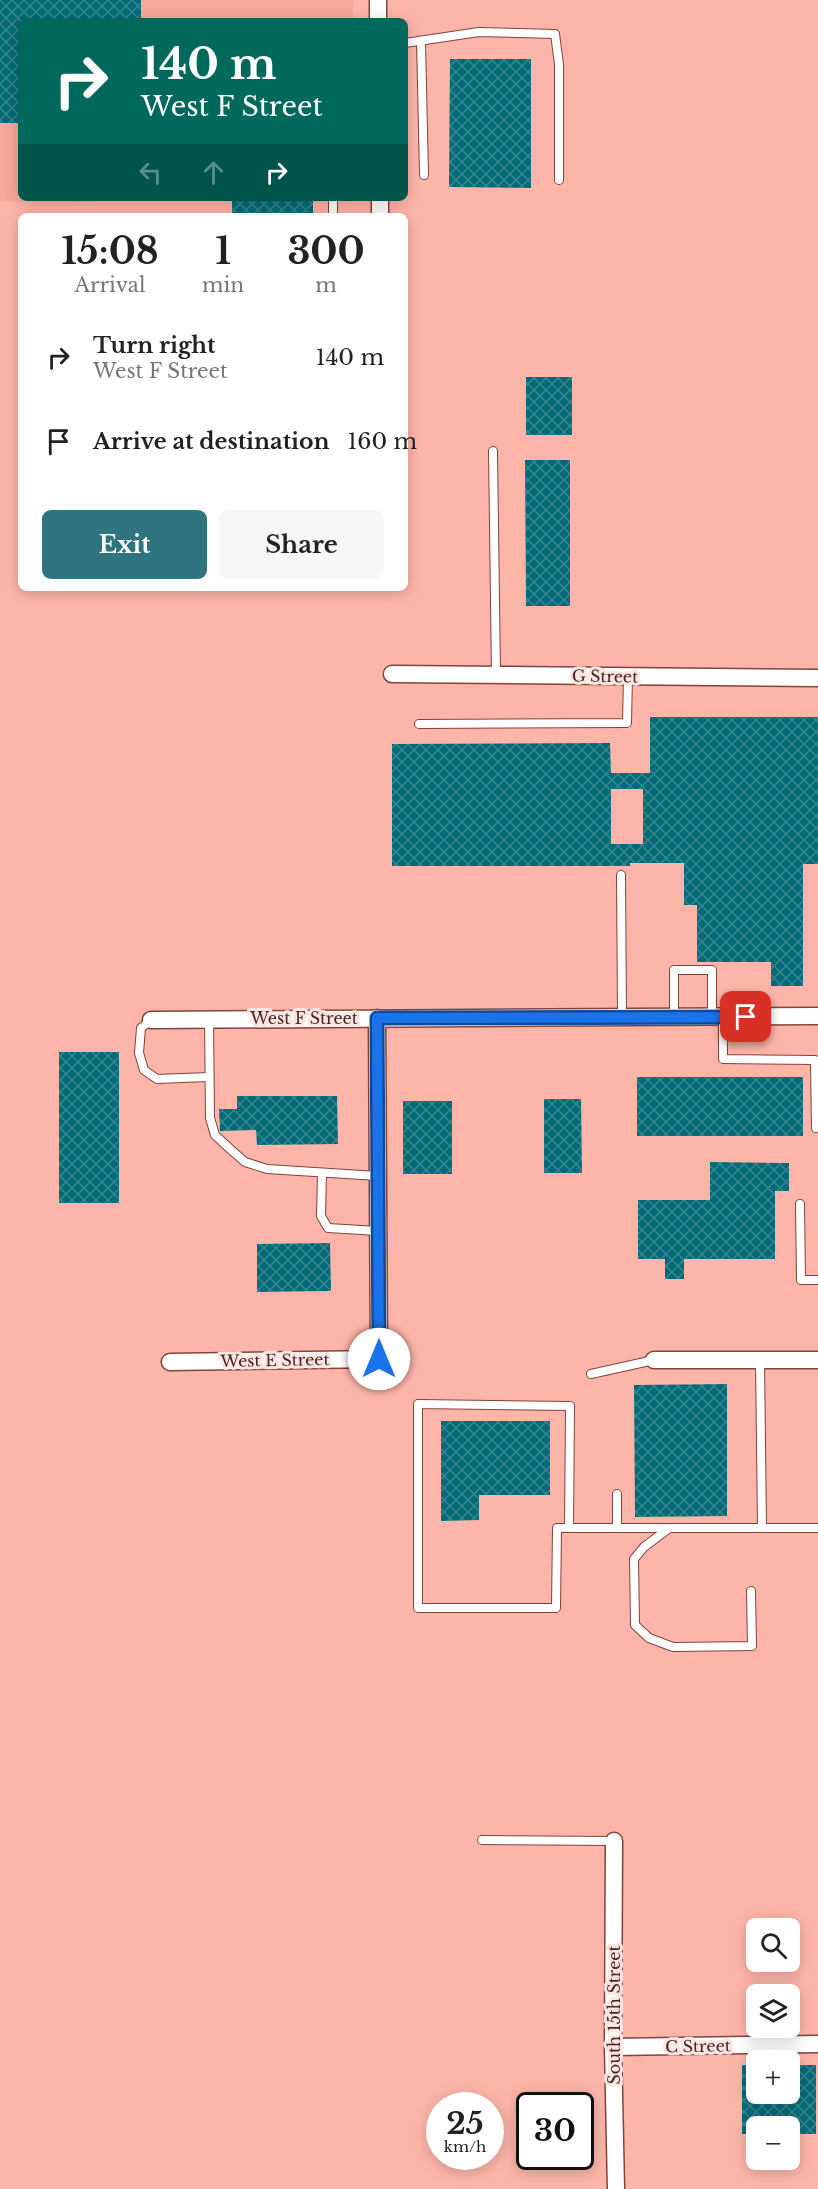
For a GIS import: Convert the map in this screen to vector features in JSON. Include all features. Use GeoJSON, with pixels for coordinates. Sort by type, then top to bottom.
{"type":"FeatureCollection","features":[{"type":"Feature","properties":{"kind":"street"},"geometry":{"type":"LineString","coordinates":[[378,0],[378,18]]}},
{"type":"Feature","properties":{"kind":"street","name":"G Street"},"geometry":{"type":"LineString","coordinates":[[392,674],[818,678]]}},
{"type":"Feature","properties":{"kind":"street","name":"West F Street"},"geometry":{"type":"LineString","coordinates":[[151,1020],[818,1016]]}},
{"type":"Feature","properties":{"kind":"street"},"geometry":{"type":"LineString","coordinates":[[377,1018],[378,1231]]}},
{"type":"Feature","properties":{"kind":"street","name":"West E Street"},"geometry":{"type":"LineString","coordinates":[[170,1362],[379,1359],[378,1231]]}},
{"type":"Feature","properties":{"kind":"street"},"geometry":{"type":"LineString","coordinates":[[654,1360],[818,1360]]}},
{"type":"Feature","properties":{"kind":"street","name":"South 15th Street"},"geometry":{"type":"LineString","coordinates":[[614,1841],[613,2047],[616,2189]]}},
{"type":"Feature","properties":{"kind":"street","name":"C Street"},"geometry":{"type":"LineString","coordinates":[[613,2047],[818,2044]]}},
{"type":"Feature","properties":{"kind":"lane"},"geometry":{"type":"LineString","coordinates":[[408,43],[479,32],[555,34],[559,64],[559,180]]}},
{"type":"Feature","properties":{"kind":"lane"},"geometry":{"type":"LineString","coordinates":[[421,41],[424,176]]}},
{"type":"Feature","properties":{"kind":"lane"},"geometry":{"type":"LineString","coordinates":[[493,451],[496,675]]}},
{"type":"Feature","properties":{"kind":"lane"},"geometry":{"type":"LineString","coordinates":[[419,724],[627,723],[628,676]]}},
{"type":"Feature","properties":{"kind":"lane"},"geometry":{"type":"LineString","coordinates":[[621,875],[622,1017]]}},
{"type":"Feature","properties":{"kind":"lane"},"geometry":{"type":"LineString","coordinates":[[674,1017],[674,970],[712,970],[723,1059],[815,1060],[816,1128]]}},
{"type":"Feature","properties":{"kind":"lane"},"geometry":{"type":"LineString","coordinates":[[209,1019],[210,1118],[215,1135],[245,1162],[267,1169],[378,1176]]}},
{"type":"Feature","properties":{"kind":"lane"},"geometry":{"type":"LineString","coordinates":[[151,1020],[141,1028],[139,1053],[144,1070],[157,1079],[209,1077]]}},
{"type":"Feature","properties":{"kind":"lane"},"geometry":{"type":"LineString","coordinates":[[322,1173],[321,1216],[328,1228],[378,1231]]}},
{"type":"Feature","properties":{"kind":"lane"},"geometry":{"type":"LineString","coordinates":[[800,1204],[801,1280],[818,1280]]}},
{"type":"Feature","properties":{"kind":"lane"},"geometry":{"type":"LineString","coordinates":[[591,1374],[654,1360]]}},
{"type":"Feature","properties":{"kind":"lane"},"geometry":{"type":"LineString","coordinates":[[760,1360],[762,1528]]}},
{"type":"Feature","properties":{"kind":"lane"},"geometry":{"type":"LineString","coordinates":[[569,1528],[570,1407],[418,1404],[418,1608],[556,1608],[557,1528],[569,1528],[617,1528],[668,1528],[762,1528],[818,1528]]}},
{"type":"Feature","properties":{"kind":"lane"},"geometry":{"type":"LineString","coordinates":[[617,1494],[617,1528]]}},
{"type":"Feature","properties":{"kind":"lane"},"geometry":{"type":"LineString","coordinates":[[668,1528],[634,1558],[636,1625],[649,1638],[672,1647],[752,1646],[751,1591]]}},
{"type":"Feature","properties":{"kind":"lane"},"geometry":{"type":"LineString","coordinates":[[482,1840],[614,1841]]}},
{"type":"Feature","properties":{"kind":"shaded area"},"geometry":{"type":"Polygon","coordinates":[[[0,0],[353,0],[353,18],[18,18],[18,201],[96,202],[0,201],[0,0]]]}},
{"type":"Feature","properties":{"kind":"building"},"geometry":{"type":"Polygon","coordinates":[[[0,0],[141,0],[141,18],[18,18],[18,123],[0,123],[0,0]]]}},
{"type":"Feature","properties":{"kind":"building"},"geometry":{"type":"Polygon","coordinates":[[[450,59],[531,59],[531,188],[449,187],[450,59]]]}},
{"type":"Feature","properties":{"kind":"building"},"geometry":{"type":"Polygon","coordinates":[[[232,201],[313,201],[313,213],[232,213],[232,201]]]}},
{"type":"Feature","properties":{"kind":"building"},"geometry":{"type":"Polygon","coordinates":[[[526,377],[572,377],[572,435],[526,435],[526,377]]]}},
{"type":"Feature","properties":{"kind":"building"},"geometry":{"type":"Polygon","coordinates":[[[525,460],[570,460],[570,606],[526,606],[525,460]]]}},
{"type":"Feature","properties":{"kind":"building"},"geometry":{"type":"Polygon","coordinates":[[[650,717],[818,717],[818,864],[803,864],[803,986],[771,986],[771,962],[697,962],[697,905],[684,905],[684,863],[630,863],[630,866],[392,866],[392,744],[610,743],[611,773],[650,773],[650,717]],[[611,789],[611,844],[643,844],[643,789],[611,789]]]}},
{"type":"Feature","properties":{"kind":"building"},"geometry":{"type":"Polygon","coordinates":[[[59,1052],[119,1052],[119,1203],[59,1203],[59,1052]]]}},
{"type":"Feature","properties":{"kind":"building"},"geometry":{"type":"Polygon","coordinates":[[[637,1077],[803,1077],[803,1136],[637,1136],[637,1077]]]}},
{"type":"Feature","properties":{"kind":"building"},"geometry":{"type":"Polygon","coordinates":[[[237,1096],[337,1096],[338,1144],[257,1145],[256,1130],[220,1131],[219,1109],[237,1109],[237,1096]]]}},
{"type":"Feature","properties":{"kind":"building"},"geometry":{"type":"Polygon","coordinates":[[[544,1099],[581,1099],[582,1173],[544,1173],[544,1099]]]}},
{"type":"Feature","properties":{"kind":"building"},"geometry":{"type":"Polygon","coordinates":[[[403,1101],[452,1101],[452,1174],[403,1174],[403,1101]]]}},
{"type":"Feature","properties":{"kind":"building"},"geometry":{"type":"Polygon","coordinates":[[[710,1162],[789,1163],[789,1191],[775,1191],[775,1259],[684,1259],[684,1279],[665,1279],[665,1259],[638,1259],[638,1200],[710,1200],[710,1162]]]}},
{"type":"Feature","properties":{"kind":"building"},"geometry":{"type":"Polygon","coordinates":[[[330,1243],[331,1291],[257,1292],[257,1244],[330,1243]]]}},
{"type":"Feature","properties":{"kind":"building"},"geometry":{"type":"Polygon","coordinates":[[[727,1384],[727,1516],[635,1517],[634,1385],[727,1384]]]}},
{"type":"Feature","properties":{"kind":"building"},"geometry":{"type":"Polygon","coordinates":[[[441,1421],[550,1421],[550,1495],[479,1495],[479,1520],[441,1521],[441,1421]]]}},
{"type":"Feature","properties":{"kind":"building"},"geometry":{"type":"Polygon","coordinates":[[[742,2065],[746,2065],[746,2104],[800,2104],[800,2065],[816,2065],[816,2134],[800,2134],[800,2116],[746,2116],[746,2134],[742,2134],[742,2065]]]}},
{"type":"Feature","properties":{"kind":"route"},"geometry":{"type":"LineString","coordinates":[[379,1359],[377,1018],[746,1017]]}}]}
